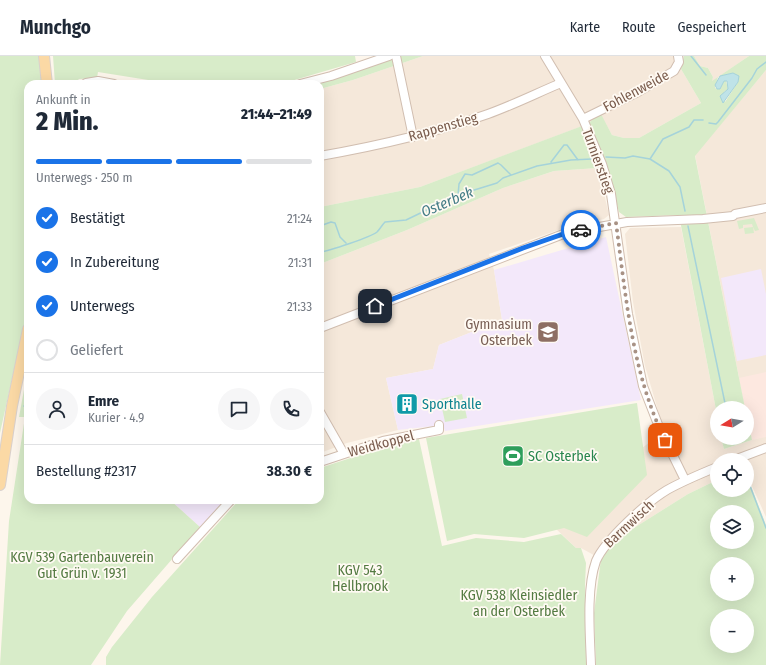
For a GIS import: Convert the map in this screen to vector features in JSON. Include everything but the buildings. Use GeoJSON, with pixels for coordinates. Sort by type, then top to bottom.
{"type":"FeatureCollection","features":[{"type":"Feature","properties":{"kind":"main road"},"geometry":{"type":"LineString","coordinates":[[44,56],[47,80]]}},
{"type":"Feature","properties":{"kind":"main road"},"geometry":{"type":"LineString","coordinates":[[0,485],[12,406],[24,348]]}},
{"type":"Feature","properties":{"kind":"street"},"geometry":{"type":"LineString","coordinates":[[316,80],[389,56]]}},
{"type":"Feature","properties":{"kind":"street"},"geometry":{"type":"LineString","coordinates":[[396,56],[413,137]]}},
{"type":"Feature","properties":{"kind":"street","name":"Turnierstieg"},"geometry":{"type":"LineString","coordinates":[[545,56],[583,119],[602,164],[611,194],[628,314],[643,386],[659,427],[685,480]]}},
{"type":"Feature","properties":{"kind":"street","name":"Fohlenweide"},"geometry":{"type":"LineString","coordinates":[[583,119],[638,92],[674,71],[678,68],[678,56]]}},
{"type":"Feature","properties":{"kind":"street","name":"Rappenstieg"},"geometry":{"type":"LineString","coordinates":[[324,155],[362,149],[413,137],[488,114],[561,83]]}},
{"type":"Feature","properties":{"kind":"street"},"geometry":{"type":"LineString","coordinates":[[324,326],[559,235],[616,223],[733,216],[736,214],[766,208]]}},
{"type":"Feature","properties":{"kind":"street"},"geometry":{"type":"LineString","coordinates":[[324,419],[344,454]]}},
{"type":"Feature","properties":{"kind":"street","name":"Weidkoppel"},"geometry":{"type":"LineString","coordinates":[[324,461],[383,441],[439,430],[439,425]]}},
{"type":"Feature","properties":{"kind":"street"},"geometry":{"type":"LineString","coordinates":[[753,453],[766,448]]}},
{"type":"Feature","properties":{"kind":"street","name":"Barmwisch"},"geometry":{"type":"LineString","coordinates":[[591,665],[590,620],[592,581],[596,562],[602,550],[612,537],[654,500],[685,480],[710,470]]}},
{"type":"Feature","properties":{"kind":"street"},"geometry":{"type":"LineString","coordinates":[[177,559],[227,504]]}},
{"type":"Feature","properties":{"kind":"shaded area"},"geometry":{"type":"Polygon","coordinates":[[[423,56],[684,56],[681,69],[701,103],[639,138],[624,138],[612,135],[601,115],[588,124],[420,187],[324,206],[324,88],[353,80],[423,56]]]}},
{"type":"Feature","properties":{"kind":"shaded area"},"geometry":{"type":"Polygon","coordinates":[[[694,56],[749,56],[711,82],[713,77],[708,68],[700,66],[694,56]]]}},
{"type":"Feature","properties":{"kind":"shaded area"},"geometry":{"type":"Polygon","coordinates":[[[766,70],[766,517],[754,490],[754,453],[710,453],[710,483],[688,494],[618,538],[601,559],[581,548],[576,548],[552,525],[619,466],[664,431],[645,366],[633,302],[625,234],[630,228],[681,227],[714,401],[710,401],[710,445],[723,445],[724,449],[736,445],[754,445],[754,401],[744,401],[695,155],[766,70]]]}},
{"type":"Feature","properties":{"kind":"shaded area"},"geometry":{"type":"Polygon","coordinates":[[[598,168],[609,215],[604,219],[570,226],[489,254],[494,270],[502,320],[439,345],[433,369],[386,378],[398,430],[347,443],[324,452],[324,262],[407,230],[503,188],[554,171],[598,168]]]}},
{"type":"Feature","properties":{"kind":"shaded area","name":"Gymnasium Osterbek"},"geometry":{"type":"Polygon","coordinates":[[[606,237],[641,400],[445,431],[443,425],[398,430],[386,378],[433,369],[439,345],[502,320],[494,270],[606,237]]]}},
{"type":"Feature","properties":{"kind":"shaded area"},"geometry":{"type":"Polygon","coordinates":[[[761,269],[766,294],[766,355],[737,361],[721,278],[761,269]]]}},
{"type":"Feature","properties":{"kind":"shaded area"},"geometry":{"type":"Polygon","coordinates":[[[766,372],[766,437],[754,440],[754,401],[744,401],[739,378],[766,372]]]}},
{"type":"Feature","properties":{"kind":"shaded area"},"geometry":{"type":"Polygon","coordinates":[[[174,504],[221,504],[200,527],[174,504]]]}},
{"type":"Feature","properties":{"kind":"green space"},"geometry":{"type":"Polygon","coordinates":[[[0,56],[39,56],[42,80],[24,80],[24,325],[0,433],[0,56]]]}},
{"type":"Feature","properties":{"kind":"green space"},"geometry":{"type":"Polygon","coordinates":[[[53,56],[355,56],[356,62],[294,80],[148,80],[98,72],[97,78],[55,80],[53,56]]]}},
{"type":"Feature","properties":{"kind":"green space"},"geometry":{"type":"Polygon","coordinates":[[[398,56],[423,56],[353,80],[324,88],[323,80],[398,56]]]}},
{"type":"Feature","properties":{"kind":"green space"},"geometry":{"type":"Polygon","coordinates":[[[684,56],[694,56],[700,66],[708,68],[713,77],[712,81],[749,56],[766,56],[766,70],[695,156],[744,401],[714,401],[679,215],[626,217],[619,212],[606,162],[588,124],[601,114],[612,135],[624,138],[639,138],[701,103],[681,69],[684,56]],[[733,73],[718,77],[715,88],[717,89],[720,89],[724,81],[726,81],[728,89],[724,92],[725,102],[738,82],[733,73]]]}},
{"type":"Feature","properties":{"kind":"green space"},"geometry":{"type":"Polygon","coordinates":[[[582,126],[598,168],[554,171],[503,188],[407,230],[324,262],[324,206],[420,187],[582,126]]]}},
{"type":"Feature","properties":{"kind":"green space"},"geometry":{"type":"Polygon","coordinates":[[[754,218],[759,230],[755,231],[752,224],[743,225],[743,228],[739,229],[737,221],[754,218]]]}},
{"type":"Feature","properties":{"kind":"green space"},"geometry":{"type":"Polygon","coordinates":[[[753,227],[754,233],[745,234],[744,228],[753,227]]]}},
{"type":"Feature","properties":{"kind":"green space","name":"KGV 539 Gartenbauverein Gut Grün v. 1931"},"geometry":{"type":"Polygon","coordinates":[[[24,390],[24,417],[19,417],[24,390]]]}},
{"type":"Feature","properties":{"kind":"green space"},"geometry":{"type":"Polygon","coordinates":[[[462,394],[467,418],[445,422],[440,399],[462,394]]]}},
{"type":"Feature","properties":{"kind":"green space"},"geometry":{"type":"Polygon","coordinates":[[[637,403],[647,475],[587,537],[564,528],[524,538],[474,534],[447,541],[426,438],[637,403]]]}},
{"type":"Feature","properties":{"kind":"green space","name":"KGV 539 Gartenbauverein Gut Grün v. 1931"},"geometry":{"type":"Polygon","coordinates":[[[24,424],[24,504],[174,504],[200,527],[127,611],[91,665],[0,665],[9,521],[24,424]]]}},
{"type":"Feature","properties":{"kind":"green space","name":"KGV 543 Hellbrook"},"geometry":{"type":"Polygon","coordinates":[[[419,439],[442,546],[476,538],[524,542],[561,534],[576,548],[581,548],[586,563],[586,665],[106,665],[106,657],[112,647],[152,597],[235,504],[324,504],[324,467],[381,448],[419,439]]]}},
{"type":"Feature","properties":{"kind":"green space"},"geometry":{"type":"Polygon","coordinates":[[[723,445],[736,445],[724,449],[723,445]]]}},
{"type":"Feature","properties":{"kind":"green space","name":"KGV 538 Kleinsiedler an der Osterbek"},"geometry":{"type":"Polygon","coordinates":[[[710,483],[710,497],[754,497],[754,494],[766,525],[766,665],[596,665],[594,613],[601,559],[618,538],[688,494],[710,483]]]}},
{"type":"Feature","properties":{"kind":"water"},"geometry":{"type":"Polygon","coordinates":[[[733,73],[739,76],[738,82],[723,103],[720,96],[728,89],[727,81],[724,81],[720,89],[717,89],[715,85],[720,76],[733,73]]]}},
{"type":"Feature","properties":{"kind":"waterway"},"geometry":{"type":"LineString","coordinates":[[691,56],[706,75]]}},
{"type":"Feature","properties":{"kind":"waterway"},"geometry":{"type":"LineString","coordinates":[[709,123],[716,124],[718,122],[752,78],[757,69],[766,62]]}},
{"type":"Feature","properties":{"kind":"waterway"},"geometry":{"type":"LineString","coordinates":[[650,159],[663,139],[689,127],[694,120],[703,120]]}},
{"type":"Feature","properties":{"kind":"waterway","name":"Osterbek"},"geometry":{"type":"LineString","coordinates":[[551,162],[564,145],[567,145],[578,160]]}},
{"type":"Feature","properties":{"kind":"waterway","name":"Osterbek"},"geometry":{"type":"LineString","coordinates":[[606,157],[625,158],[633,156],[650,159],[669,171],[680,187],[685,211]]}},
{"type":"Feature","properties":{"kind":"waterway","name":"Osterbek"},"geometry":{"type":"LineString","coordinates":[[324,251],[350,244],[367,237],[377,232],[385,222],[406,220],[458,195],[497,183],[503,178],[537,166],[571,160],[592,159]]}},
{"type":"Feature","properties":{"kind":"waterway"},"geometry":{"type":"LineString","coordinates":[[458,195],[459,184],[465,174],[472,175],[498,163],[511,175]]}},
{"type":"Feature","properties":{"kind":"waterway","name":"Osterbek"},"geometry":{"type":"LineString","coordinates":[[324,225],[331,222],[335,223],[340,237],[346,243]]}},
{"type":"Feature","properties":{"kind":"waterway","name":"Osterbek"},"geometry":{"type":"LineString","coordinates":[[688,226],[725,401]]}},
{"type":"Feature","properties":{"kind":"waterway","name":"Osterbek"},"geometry":{"type":"LineString","coordinates":[[754,496],[766,528]]}},
{"type":"Feature","properties":{"kind":"way so far"},"geometry":{"type":"LineString","coordinates":[[581,230],[616,223],[628,314],[643,386],[665,440]]}},
{"type":"Feature","properties":{"kind":"place","name":"Gymnasium Osterbek"},"geometry":{"type":"Point","coordinates":[548,332]}},
{"type":"Feature","properties":{"kind":"place","name":"Sporthalle"},"geometry":{"type":"Point","coordinates":[407,404]}},
{"type":"Feature","properties":{"kind":"place","name":"SC Osterbek"},"geometry":{"type":"Point","coordinates":[513,456]}},
{"type":"Feature","properties":{"kind":"route"},"geometry":{"type":"LineString","coordinates":[[375,306],[523,248],[566,233],[581,230]]}}]}
